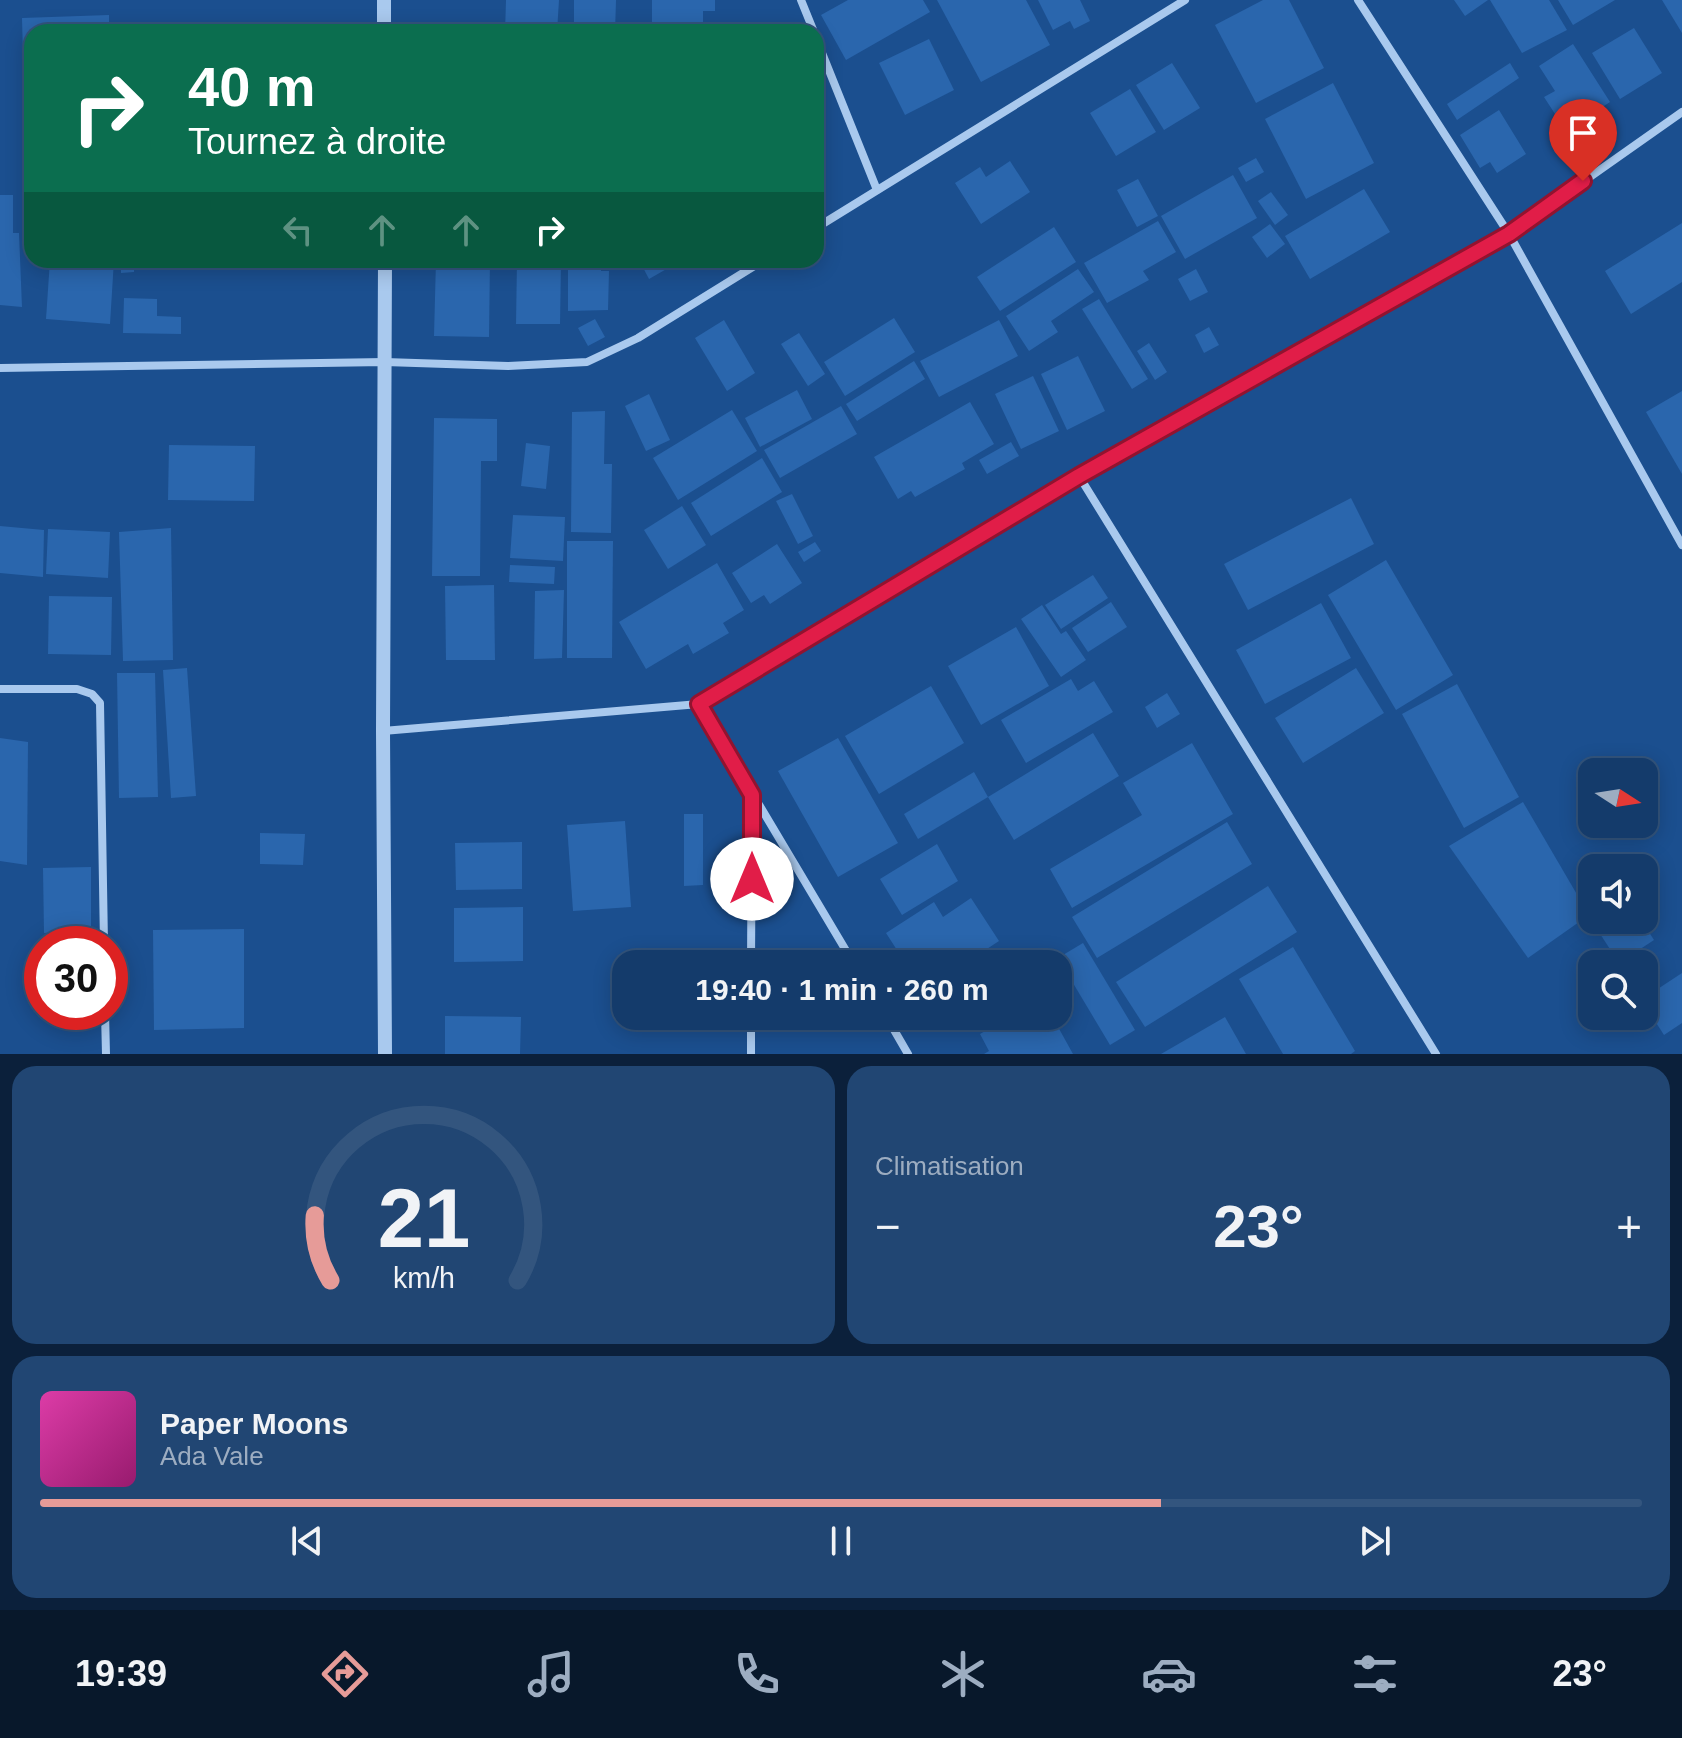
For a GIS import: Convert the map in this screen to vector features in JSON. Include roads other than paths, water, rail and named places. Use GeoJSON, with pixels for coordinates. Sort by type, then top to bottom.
{"type":"FeatureCollection","features":[{"type":"Feature","properties":{"kind":"street"},"geometry":{"type":"LineString","coordinates":[[384,0],[384,24]]}},
{"type":"Feature","properties":{"kind":"street"},"geometry":{"type":"LineString","coordinates":[[801,0],[811,24]]}},
{"type":"Feature","properties":{"kind":"street"},"geometry":{"type":"LineString","coordinates":[[824,223],[1185,0]]}},
{"type":"Feature","properties":{"kind":"street"},"geometry":{"type":"LineString","coordinates":[[1358,0],[1509,234],[1682,545]]}},
{"type":"Feature","properties":{"kind":"street"},"geometry":{"type":"LineString","coordinates":[[824,58],[877,190]]}},
{"type":"Feature","properties":{"kind":"street"},"geometry":{"type":"LineString","coordinates":[[383,731],[699,704],[1079,476],[1509,234],[1682,112]]}},
{"type":"Feature","properties":{"kind":"street"},"geometry":{"type":"LineString","coordinates":[[385,268],[385,1054]]}},
{"type":"Feature","properties":{"kind":"street"},"geometry":{"type":"LineString","coordinates":[[0,368],[385,362],[508,366],[587,362],[638,338],[751,268]]}},
{"type":"Feature","properties":{"kind":"street"},"geometry":{"type":"LineString","coordinates":[[1079,476],[1436,1054]]}},
{"type":"Feature","properties":{"kind":"street"},"geometry":{"type":"LineString","coordinates":[[0,689],[77,689],[92,694],[100,703],[104,926]]}},
{"type":"Feature","properties":{"kind":"street"},"geometry":{"type":"LineString","coordinates":[[699,704],[846,950]]}},
{"type":"Feature","properties":{"kind":"street"},"geometry":{"type":"LineString","coordinates":[[751,950],[752,795]]}},
{"type":"Feature","properties":{"kind":"street"},"geometry":{"type":"LineString","coordinates":[[105,1030],[106,1054]]}},
{"type":"Feature","properties":{"kind":"street"},"geometry":{"type":"LineString","coordinates":[[751,1030],[751,1054]]}},
{"type":"Feature","properties":{"kind":"street"},"geometry":{"type":"LineString","coordinates":[[894,1030],[908,1054]]}}]}
